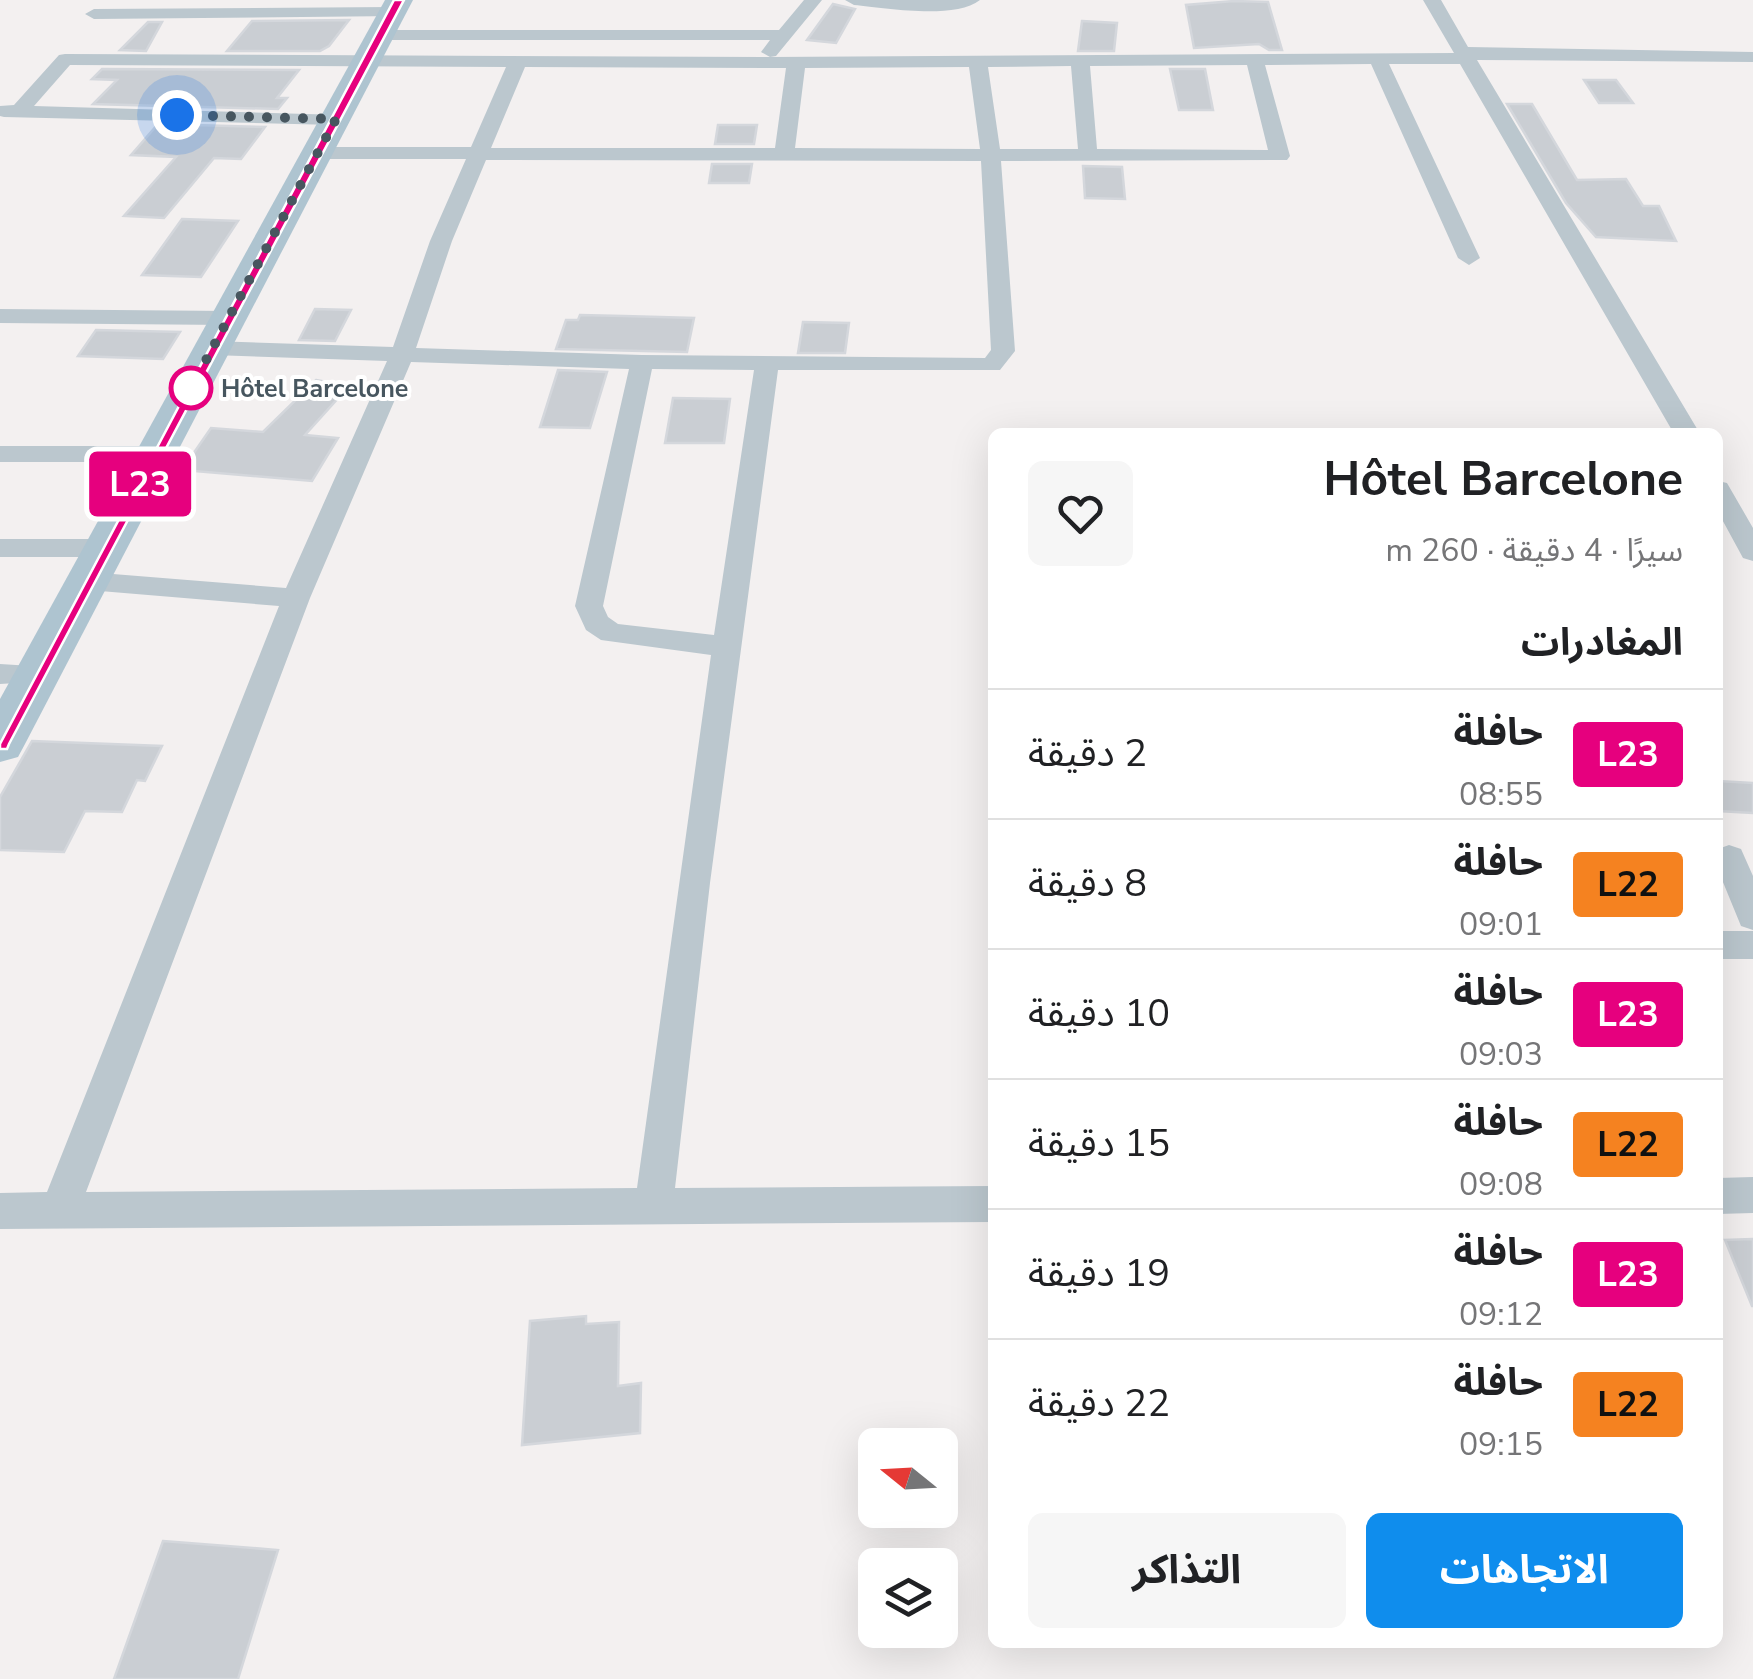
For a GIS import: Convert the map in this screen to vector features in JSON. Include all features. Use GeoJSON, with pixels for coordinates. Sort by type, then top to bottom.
{"type":"FeatureCollection","features":[{"type":"Feature","properties":{"kind":"main road"},"geometry":{"type":"LineString","coordinates":[[0,744],[19,674],[96,565],[384,27]]}},
{"type":"Feature","properties":{"kind":"street"},"geometry":{"type":"LineString","coordinates":[[761,63],[813,0]]}},
{"type":"Feature","properties":{"kind":"street"},"geometry":{"type":"LineString","coordinates":[[854,0],[926,6],[971,0]]}},
{"type":"Feature","properties":{"kind":"street"},"geometry":{"type":"LineString","coordinates":[[1432,0],[1684,428]]}},
{"type":"Feature","properties":{"kind":"street"},"geometry":{"type":"LineString","coordinates":[[10,111],[84,29],[384,27],[784,35]]}},
{"type":"Feature","properties":{"kind":"street"},"geometry":{"type":"LineString","coordinates":[[84,29],[384,27],[518,61],[1753,57]]}},
{"type":"Feature","properties":{"kind":"street"},"geometry":{"type":"LineString","coordinates":[[1378,59],[1468,258]]}},
{"type":"Feature","properties":{"kind":"street"},"geometry":{"type":"LineString","coordinates":[[317,153],[1280,156],[1255,60]]}},
{"type":"Feature","properties":{"kind":"street"},"geometry":{"type":"LineString","coordinates":[[59,1211],[296,598],[402,354],[477,154],[518,61]]}},
{"type":"Feature","properties":{"kind":"street"},"geometry":{"type":"LineString","coordinates":[[1080,61],[1088,155]]}},
{"type":"Feature","properties":{"kind":"street"},"geometry":{"type":"LineString","coordinates":[[0,338],[8,316],[220,333],[402,354],[642,362],[992,365],[1003,351],[991,158],[978,62]]}},
{"type":"Feature","properties":{"kind":"street"},"geometry":{"type":"LineString","coordinates":[[784,156],[796,63]]}},
{"type":"Feature","properties":{"kind":"street"},"geometry":{"type":"LineString","coordinates":[[10,111],[336,119]]}},
{"type":"Feature","properties":{"kind":"street"},"geometry":{"type":"LineString","coordinates":[[642,362],[588,606],[596,623],[611,634],[727,647]]}},
{"type":"Feature","properties":{"kind":"street"},"geometry":{"type":"LineString","coordinates":[[654,1206],[767,364]]}},
{"type":"Feature","properties":{"kind":"street"},"geometry":{"type":"LineString","coordinates":[[0,454],[156,454]]}},
{"type":"Feature","properties":{"kind":"street"},"geometry":{"type":"LineString","coordinates":[[1723,498],[1753,552]]}},
{"type":"Feature","properties":{"kind":"street"},"geometry":{"type":"LineString","coordinates":[[0,548],[296,598]]}},
{"type":"Feature","properties":{"kind":"street"},"geometry":{"type":"LineString","coordinates":[[1729,858],[1753,916]]}},
{"type":"Feature","properties":{"kind":"street"},"geometry":{"type":"LineString","coordinates":[[1723,945],[1753,945]]}},
{"type":"Feature","properties":{"kind":"street"},"geometry":{"type":"LineString","coordinates":[[1723,1196],[1753,1196]]}},
{"type":"Feature","properties":{"kind":"street"},"geometry":{"type":"LineString","coordinates":[[0,1211],[988,1204]]}},
{"type":"Feature","properties":{"kind":"building"},"geometry":{"type":"Polygon","coordinates":[[[1268,2],[1282,50],[1269,50],[1259,44],[1194,48],[1186,5],[1268,2]]]}},
{"type":"Feature","properties":{"kind":"building"},"geometry":{"type":"Polygon","coordinates":[[[833,4],[855,9],[836,43],[807,40],[833,4]]]}},
{"type":"Feature","properties":{"kind":"building"},"geometry":{"type":"Polygon","coordinates":[[[349,20],[329,46],[320,51],[227,51],[252,21],[349,20]]]}},
{"type":"Feature","properties":{"kind":"building"},"geometry":{"type":"Polygon","coordinates":[[[1082,21],[1117,23],[1114,51],[1078,51],[1082,21]]]}},
{"type":"Feature","properties":{"kind":"building"},"geometry":{"type":"Polygon","coordinates":[[[148,22],[162,22],[146,51],[120,50],[148,22]]]}},
{"type":"Feature","properties":{"kind":"building"},"geometry":{"type":"Polygon","coordinates":[[[102,69],[299,70],[277,98],[287,98],[278,109],[93,104],[117,80],[92,79],[102,69]]]}},
{"type":"Feature","properties":{"kind":"building"},"geometry":{"type":"Polygon","coordinates":[[[1170,69],[1205,69],[1213,110],[1179,110],[1170,69]]]}},
{"type":"Feature","properties":{"kind":"building"},"geometry":{"type":"Polygon","coordinates":[[[1584,80],[1616,80],[1633,103],[1599,103],[1584,80]]]}},
{"type":"Feature","properties":{"kind":"building"},"geometry":{"type":"Polygon","coordinates":[[[1507,104],[1532,104],[1577,180],[1626,179],[1643,206],[1659,206],[1676,241],[1596,237],[1566,203],[1507,104]]]}},
{"type":"Feature","properties":{"kind":"building"},"geometry":{"type":"Polygon","coordinates":[[[158,124],[265,127],[241,159],[214,158],[164,218],[124,216],[176,157],[131,155],[158,124]]]}},
{"type":"Feature","properties":{"kind":"building"},"geometry":{"type":"Polygon","coordinates":[[[718,125],[757,125],[754,144],[715,144],[718,125]]]}},
{"type":"Feature","properties":{"kind":"building"},"geometry":{"type":"Polygon","coordinates":[[[712,164],[752,164],[749,183],[709,183],[712,164]]]}},
{"type":"Feature","properties":{"kind":"building"},"geometry":{"type":"Polygon","coordinates":[[[1083,166],[1122,167],[1125,199],[1085,198],[1083,166]]]}},
{"type":"Feature","properties":{"kind":"building"},"geometry":{"type":"Polygon","coordinates":[[[182,219],[238,221],[201,277],[142,275],[182,219]]]}},
{"type":"Feature","properties":{"kind":"building"},"geometry":{"type":"Polygon","coordinates":[[[315,309],[351,310],[335,341],[299,340],[315,309]]]}},
{"type":"Feature","properties":{"kind":"building"},"geometry":{"type":"Polygon","coordinates":[[[580,315],[694,318],[687,352],[556,349],[566,320],[578,320],[580,315]]]}},
{"type":"Feature","properties":{"kind":"building"},"geometry":{"type":"Polygon","coordinates":[[[803,322],[849,323],[845,353],[798,353],[803,322]]]}},
{"type":"Feature","properties":{"kind":"building"},"geometry":{"type":"Polygon","coordinates":[[[96,330],[180,332],[163,359],[78,356],[96,330]]]}},
{"type":"Feature","properties":{"kind":"building"},"geometry":{"type":"Polygon","coordinates":[[[558,370],[607,372],[590,428],[540,427],[558,370]]]}},
{"type":"Feature","properties":{"kind":"building"},"geometry":{"type":"Polygon","coordinates":[[[316,380],[349,386],[305,435],[338,438],[312,481],[182,470],[211,428],[263,432],[316,380]]]}},
{"type":"Feature","properties":{"kind":"building"},"geometry":{"type":"Polygon","coordinates":[[[673,398],[730,399],[724,443],[665,443],[673,398]]]}},
{"type":"Feature","properties":{"kind":"building"},"geometry":{"type":"Polygon","coordinates":[[[32,741],[162,746],[145,781],[137,780],[122,812],[85,811],[64,852],[0,850],[0,797],[32,741]]]}},
{"type":"Feature","properties":{"kind":"building"},"geometry":{"type":"Polygon","coordinates":[[[1723,781],[1753,783],[1753,813],[1723,811],[1723,781]]]}},
{"type":"Feature","properties":{"kind":"building"},"geometry":{"type":"Polygon","coordinates":[[[1753,1239],[1753,1306],[1752,1306],[1725,1240],[1753,1239]]]}},
{"type":"Feature","properties":{"kind":"building"},"geometry":{"type":"Polygon","coordinates":[[[586,1316],[586,1324],[619,1322],[618,1386],[641,1383],[640,1433],[522,1445],[530,1321],[586,1316]]]}},
{"type":"Feature","properties":{"kind":"building"},"geometry":{"type":"Polygon","coordinates":[[[163,1541],[278,1550],[238,1679],[114,1679],[163,1541]]]}},
{"type":"Feature","properties":{"kind":"bus line","name":"L23"},"geometry":{"type":"LineString","coordinates":[[0,744],[399,0]]}},
{"type":"Feature","properties":{"kind":"place","name":"Hôtel Barcelone"},"geometry":{"type":"Point","coordinates":[191,388]}},
{"type":"Feature","properties":{"kind":"route"},"geometry":{"type":"LineString","coordinates":[[177,115],[336,119],[184,401],[191,388]]}}]}
